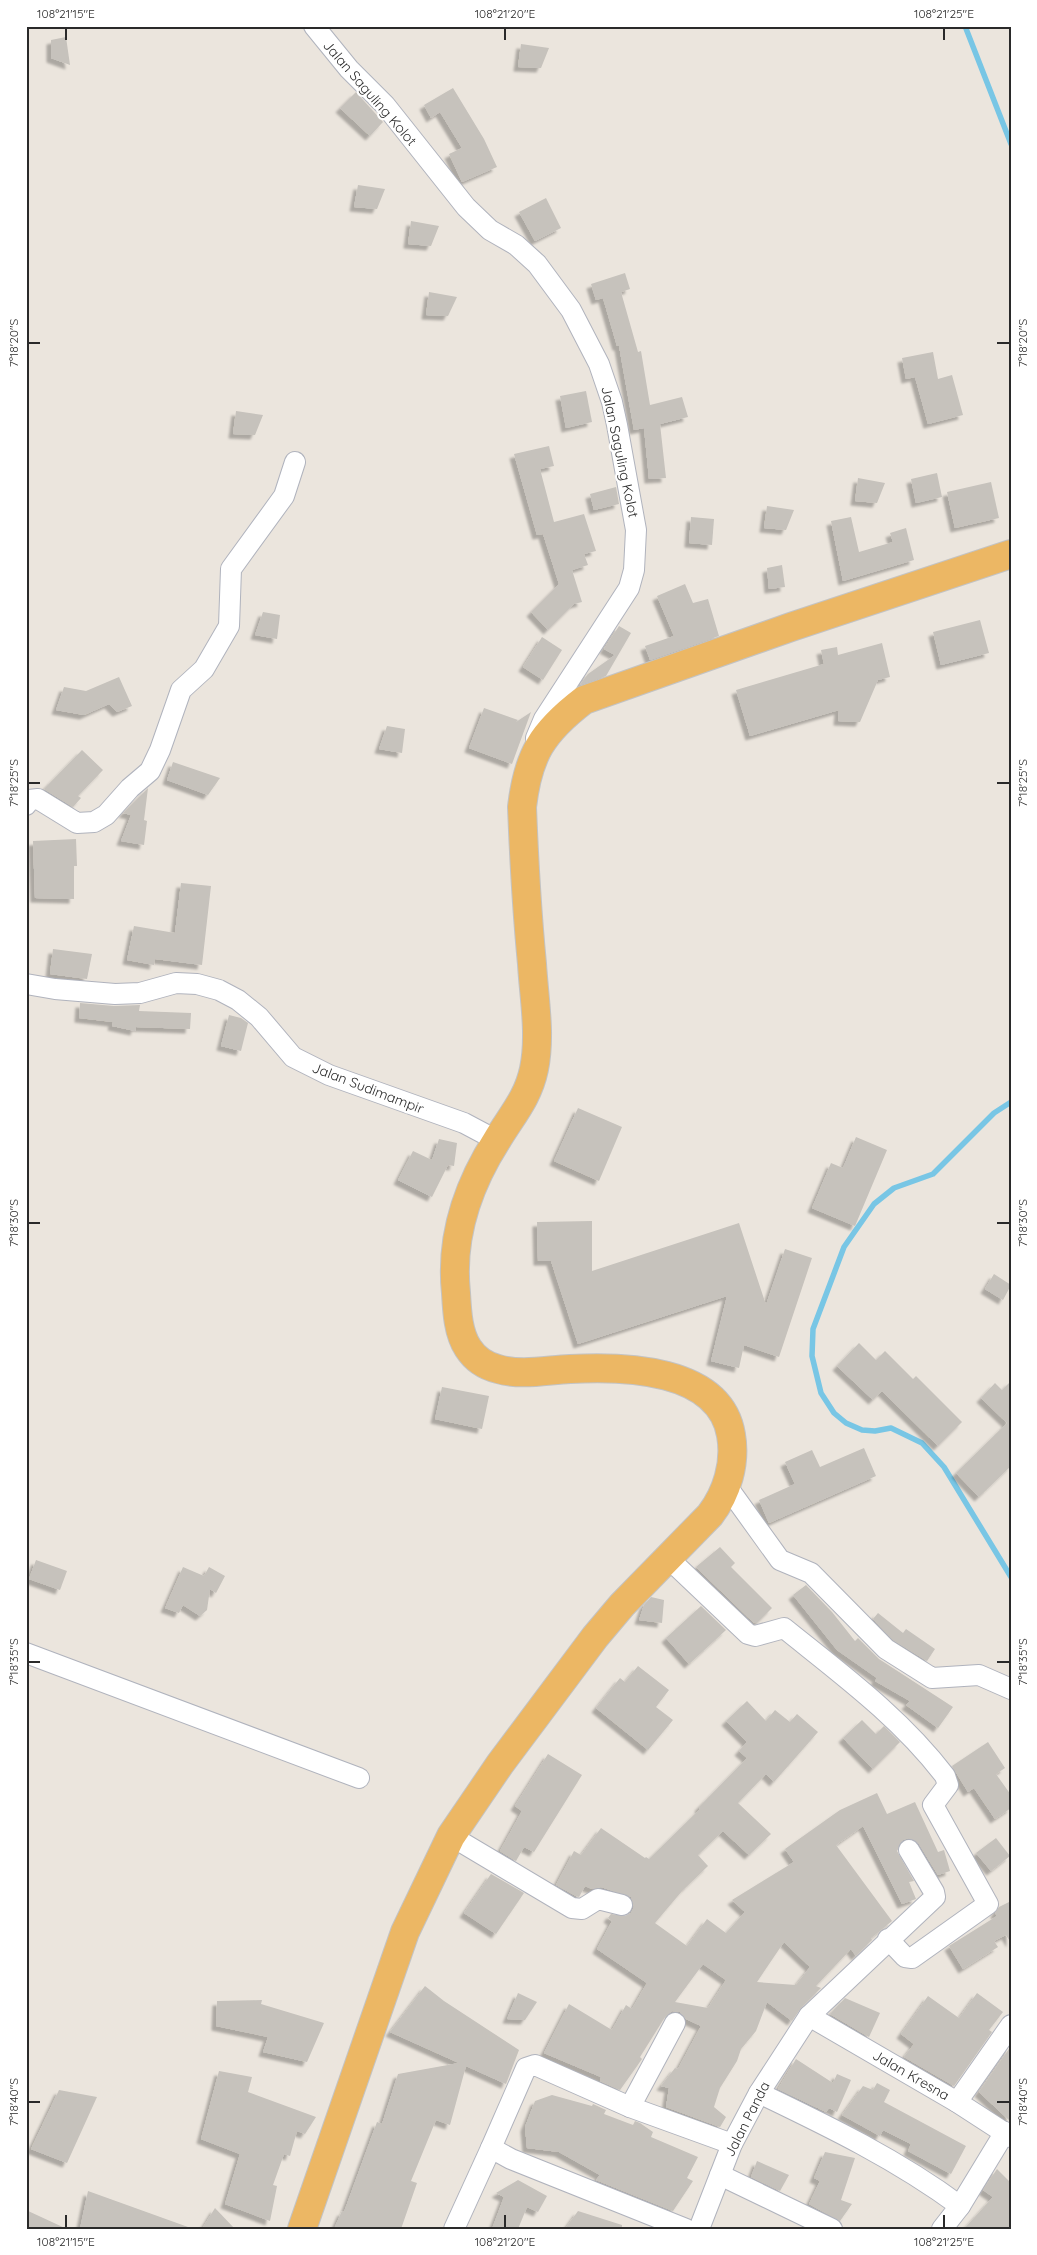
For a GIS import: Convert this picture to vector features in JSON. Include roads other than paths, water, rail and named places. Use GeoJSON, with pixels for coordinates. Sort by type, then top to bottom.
{"type":"FeatureCollection","features":[{"type":"Feature","properties":{"kind":"highway"},"geometry":{"type":"LineString","coordinates":[[302,2229],[405,1932],[450,1836],[500,1764],[595,1637],[622,1605],[710,1515],[723,1499],[732,1463],[729,1425],[718,1404],[709,1395],[692,1384],[639,1371],[611,1368],[515,1372],[483,1364],[464,1342],[458,1318],[455,1286],[458,1224],[465,1200],[496,1140],[527,1094],[535,1065],[536,1024],[522,807],[526,778],[535,752],[561,717],[584,700],[790,627],[1011,554]]}},
{"type":"Feature","properties":{"kind":"street","name":"Jalan Saguling Kolot"},"geometry":{"type":"LineString","coordinates":[[314,26],[349,69],[385,105],[466,207],[490,230],[516,245],[537,264],[571,310],[587,338],[599,364],[612,402],[636,530],[634,570],[629,588],[544,719],[525,764],[526,778]]}},
{"type":"Feature","properties":{"kind":"street"},"geometry":{"type":"LineString","coordinates":[[26,805],[29,800],[38,799],[77,823],[94,822],[106,815],[130,788],[150,771],[160,750],[181,690],[204,669],[229,626],[231,569],[284,496],[295,462]]}},
{"type":"Feature","properties":{"kind":"street","name":"Jalan Sudimampir"},"geometry":{"type":"LineString","coordinates":[[26,984],[55,989],[115,994],[140,993],[176,983],[197,984],[219,990],[238,1000],[259,1017],[292,1057],[330,1075],[464,1124],[496,1140]]}},
{"type":"Feature","properties":{"kind":"street"},"geometry":{"type":"LineString","coordinates":[[726,1485],[780,1560],[811,1573],[886,1650],[932,1678],[979,1675],[1011,1689]]}},
{"type":"Feature","properties":{"kind":"street"},"geometry":{"type":"LineString","coordinates":[[668,1558],[750,1635],[784,1628],[872,1699],[903,1727],[945,1776],[948,1786],[933,1805],[988,1904],[912,1958],[906,1958],[888,1939]]}},
{"type":"Feature","properties":{"kind":"street"},"geometry":{"type":"LineString","coordinates":[[26,1653],[358,1778]]}},
{"type":"Feature","properties":{"kind":"street"},"geometry":{"type":"LineString","coordinates":[[450,1836],[572,1908],[582,1909],[598,1899],[622,1905]]}},
{"type":"Feature","properties":{"kind":"street","name":"Jalan Panda"},"geometry":{"type":"LineString","coordinates":[[699,2229],[732,2144],[759,2092],[809,2016],[888,1939],[935,1897],[934,1892],[909,1850]]}},
{"type":"Feature","properties":{"kind":"street","name":"Jalan Kresna"},"geometry":{"type":"LineString","coordinates":[[809,2016],[957,2102],[1008,2134]]}},
{"type":"Feature","properties":{"kind":"street"},"geometry":{"type":"LineString","coordinates":[[630,2107],[675,2023]]}},
{"type":"Feature","properties":{"kind":"street"},"geometry":{"type":"LineString","coordinates":[[957,2102],[1011,2025]]}},
{"type":"Feature","properties":{"kind":"street"},"geometry":{"type":"LineString","coordinates":[[454,2229],[529,2066],[535,2065],[630,2107],[732,2144]]}},
{"type":"Feature","properties":{"kind":"street"},"geometry":{"type":"LineString","coordinates":[[759,2092],[864,2145],[960,2206]]}},
{"type":"Feature","properties":{"kind":"street"},"geometry":{"type":"LineString","coordinates":[[942,2229],[960,2206],[1008,2134]]}},
{"type":"Feature","properties":{"kind":"street"},"geometry":{"type":"LineString","coordinates":[[491,2148],[511,2159],[686,2229]]}},
{"type":"Feature","properties":{"kind":"street"},"geometry":{"type":"LineString","coordinates":[[720,2176],[832,2229]]}},
{"type":"Feature","properties":{"kind":"waterway"},"geometry":{"type":"LineString","coordinates":[[965,26],[1011,144]]}},
{"type":"Feature","properties":{"kind":"waterway"},"geometry":{"type":"LineString","coordinates":[[1011,1102],[994,1113],[933,1174],[894,1188],[874,1204],[844,1247],[813,1329],[812,1356],[821,1393],[834,1413],[846,1423],[862,1430],[875,1431],[891,1428],[922,1443],[944,1467],[1011,1577]]}}]}
